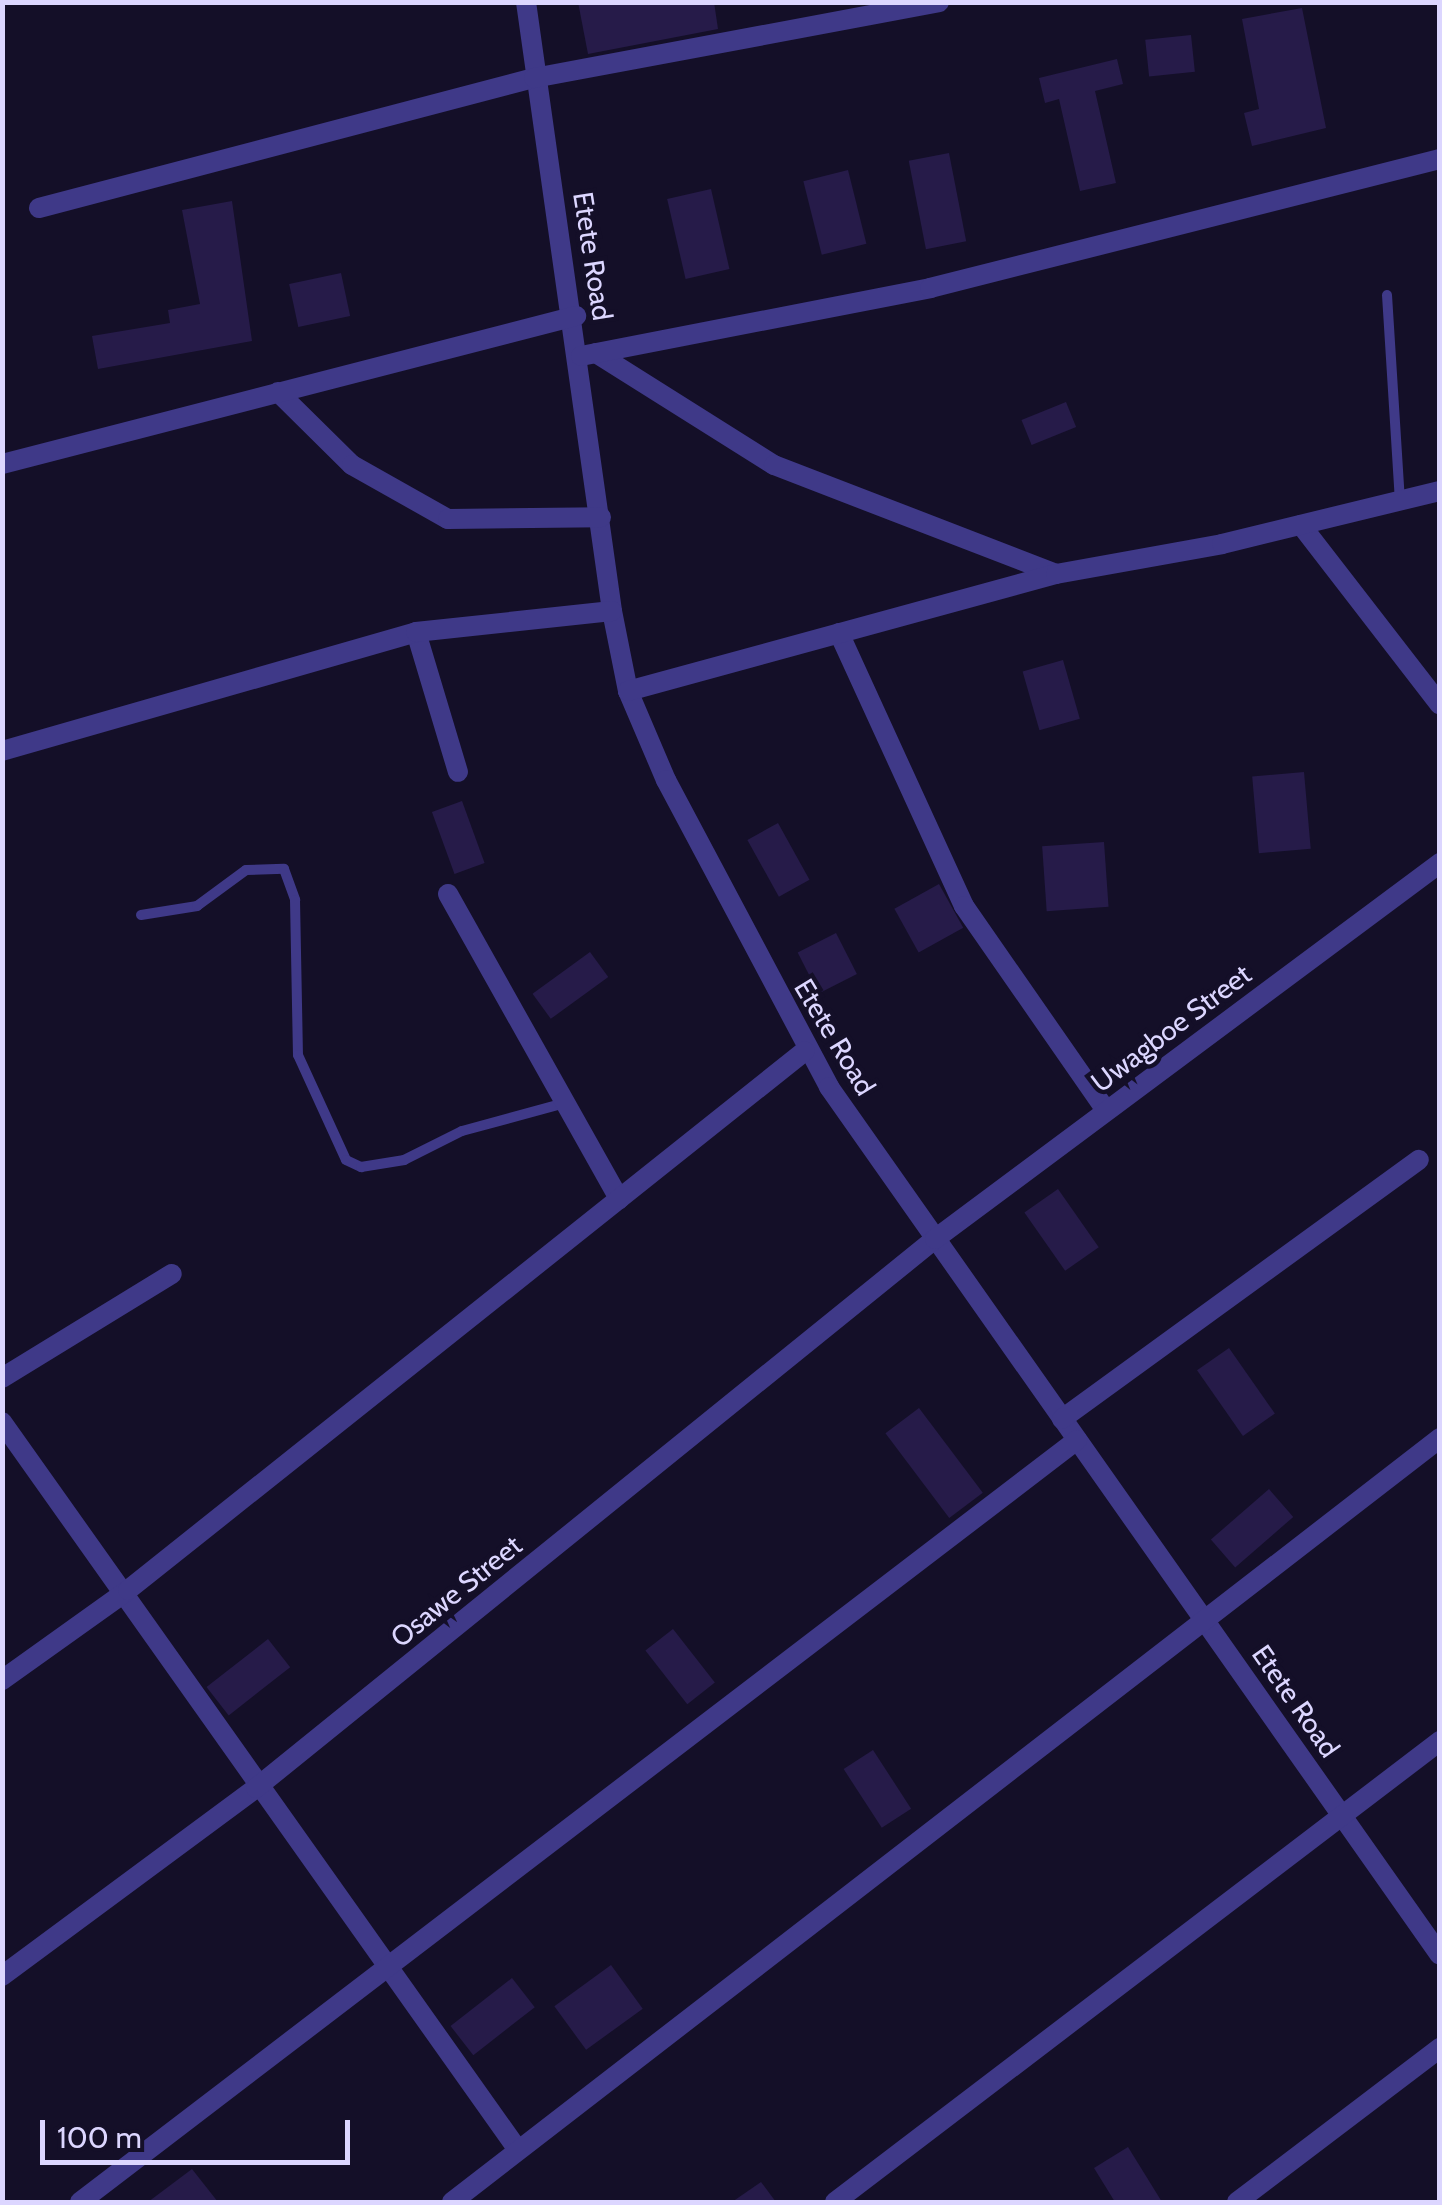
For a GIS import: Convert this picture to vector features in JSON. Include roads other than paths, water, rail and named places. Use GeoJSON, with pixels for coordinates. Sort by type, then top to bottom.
{"type":"FeatureCollection","features":[{"type":"Feature","properties":{"kind":"street","name":"Etete Road"},"geometry":{"type":"LineString","coordinates":[[526,2],[534,78],[576,316],[589,354],[601,517],[612,611],[628,690],[805,1051],[1440,1955]]}},
{"type":"Feature","properties":{"kind":"street"},"geometry":{"type":"LineString","coordinates":[[39,208],[534,78],[939,2]]}},
{"type":"Feature","properties":{"kind":"street"},"geometry":{"type":"LineString","coordinates":[[589,354],[930,288],[1440,159]]}},
{"type":"Feature","properties":{"kind":"street"},"geometry":{"type":"LineString","coordinates":[[2,464],[576,316]]}},
{"type":"Feature","properties":{"kind":"street"},"geometry":{"type":"LineString","coordinates":[[589,354],[774,466],[1056,574]]}},
{"type":"Feature","properties":{"kind":"street"},"geometry":{"type":"LineString","coordinates":[[278,392],[352,465],[448,519],[601,517]]}},
{"type":"Feature","properties":{"kind":"street"},"geometry":{"type":"LineString","coordinates":[[628,690],[1056,574],[1301,525],[1440,490]]}},
{"type":"Feature","properties":{"kind":"street"},"geometry":{"type":"LineString","coordinates":[[1301,525],[1440,706]]}},
{"type":"Feature","properties":{"kind":"street"},"geometry":{"type":"LineString","coordinates":[[2,751],[416,632],[612,611]]}},
{"type":"Feature","properties":{"kind":"street"},"geometry":{"type":"LineString","coordinates":[[416,632],[458,772]]}},
{"type":"Feature","properties":{"kind":"street"},"geometry":{"type":"LineString","coordinates":[[839,634],[964,906],[1106,1110]]}},
{"type":"Feature","properties":{"kind":"street","name":"Uwagboe Street"},"geometry":{"type":"LineString","coordinates":[[935,1239],[1440,863]]}},
{"type":"Feature","properties":{"kind":"street"},"geometry":{"type":"LineString","coordinates":[[448,894],[619,1199]]}},
{"type":"Feature","properties":{"kind":"street"},"geometry":{"type":"LineString","coordinates":[[2,1680],[128,1590],[805,1051]]}},
{"type":"Feature","properties":{"kind":"street"},"geometry":{"type":"LineString","coordinates":[[1062,1419],[1419,1160]]}},
{"type":"Feature","properties":{"kind":"street","name":"Osawe Street"},"geometry":{"type":"LineString","coordinates":[[2,1976],[256,1788],[935,1239]]}},
{"type":"Feature","properties":{"kind":"street"},"geometry":{"type":"LineString","coordinates":[[2,1378],[172,1274]]}},
{"type":"Feature","properties":{"kind":"street"},"geometry":{"type":"LineString","coordinates":[[2,1422],[128,1590],[256,1788],[392,1964],[518,2150]]}},
{"type":"Feature","properties":{"kind":"street"},"geometry":{"type":"LineString","coordinates":[[452,2202],[1440,1438]]}},
{"type":"Feature","properties":{"kind":"street"},"geometry":{"type":"LineString","coordinates":[[80,2202],[1077,1440]]}},
{"type":"Feature","properties":{"kind":"street"},"geometry":{"type":"LineString","coordinates":[[835,2202],[1345,1820],[1440,1741]]}},
{"type":"Feature","properties":{"kind":"street"},"geometry":{"type":"LineString","coordinates":[[1237,2202],[1440,2048]]}},
{"type":"Feature","properties":{"kind":"lane"},"geometry":{"type":"LineString","coordinates":[[1387,295],[1400,500]]}},
{"type":"Feature","properties":{"kind":"lane"},"geometry":{"type":"LineString","coordinates":[[141,915],[197,906],[246,870],[269,866],[293,880],[298,1056],[346,1160],[361,1167],[404,1160],[462,1131],[566,1103]]}}]}
